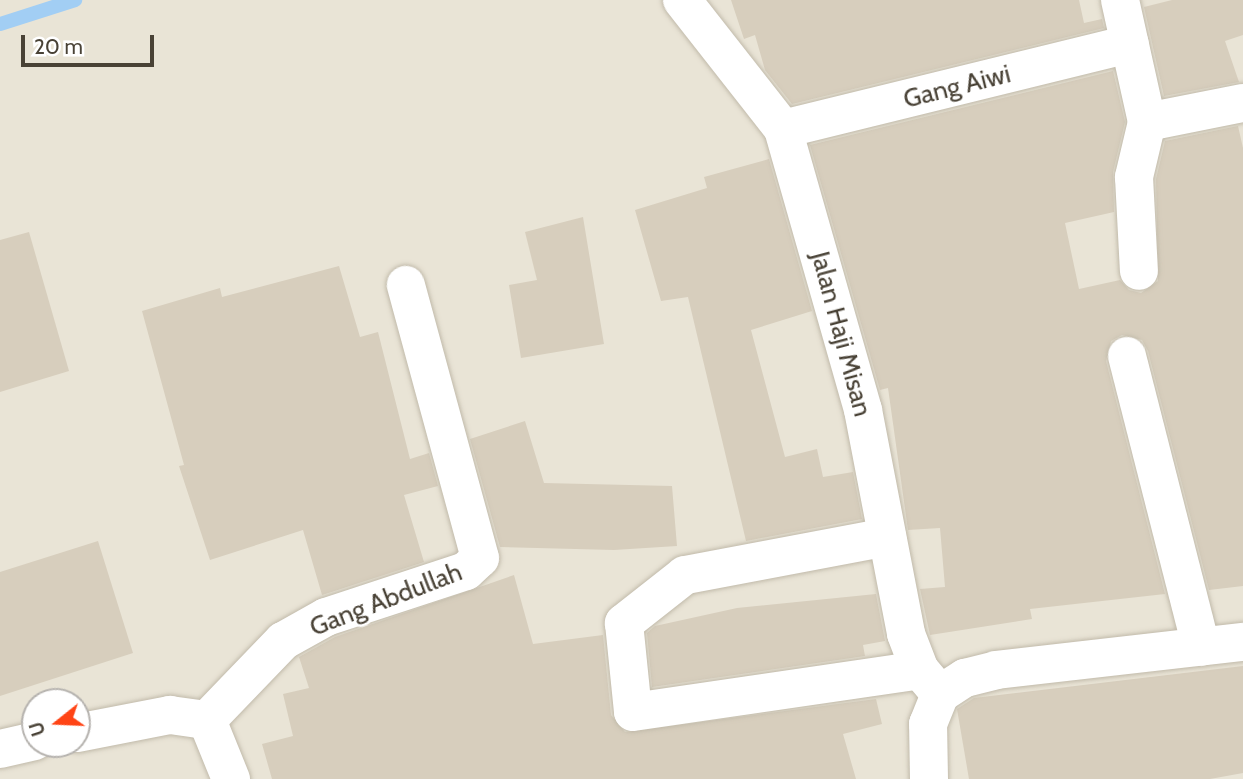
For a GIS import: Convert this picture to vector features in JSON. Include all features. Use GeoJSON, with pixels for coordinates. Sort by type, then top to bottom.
{"type":"FeatureCollection","features":[{"type":"Feature","properties":{"kind":"street","name":"Jalan Haji Misan"},"geometry":{"type":"LineString","coordinates":[[682,0],[783,129],[852,363],[906,634],[930,682]]}},
{"type":"Feature","properties":{"kind":"street"},"geometry":{"type":"LineString","coordinates":[[1120,0],[1147,122],[1134,177],[1139,271]]}},
{"type":"Feature","properties":{"kind":"street","name":"Gang Aiwi"},"geometry":{"type":"LineString","coordinates":[[783,129],[1130,44]]}},
{"type":"Feature","properties":{"kind":"street"},"geometry":{"type":"LineString","coordinates":[[1147,122],[1243,103]]}},
{"type":"Feature","properties":{"kind":"street","name":"Gang Abdullah"},"geometry":{"type":"LineString","coordinates":[[207,720],[283,641],[326,617],[466,571],[480,558],[406,285]]}},
{"type":"Feature","properties":{"kind":"street"},"geometry":{"type":"LineString","coordinates":[[1126,356],[1201,647]]}},
{"type":"Feature","properties":{"kind":"street"},"geometry":{"type":"LineString","coordinates":[[887,537],[685,575],[624,623],[633,712],[965,678],[996,670],[1243,642]]}},
{"type":"Feature","properties":{"kind":"street"},"geometry":{"type":"LineString","coordinates":[[929,779],[930,682]]}},
{"type":"Feature","properties":{"kind":"street"},"geometry":{"type":"LineString","coordinates":[[91,730],[170,715],[207,720],[231,779]]}},
{"type":"Feature","properties":{"kind":"street"},"geometry":{"type":"LineString","coordinates":[[0,749],[21,744]]}},
{"type":"Feature","properties":{"kind":"shaded area"},"geometry":{"type":"Polygon","coordinates":[[[0,0],[1243,0],[1243,779],[0,779],[0,0]]]}},
{"type":"Feature","properties":{"kind":"building"},"geometry":{"type":"Polygon","coordinates":[[[731,0],[1079,0],[1084,23],[1102,19],[1104,28],[792,104],[765,70],[755,35],[744,39],[731,0]]]}},
{"type":"Feature","properties":{"kind":"building"},"geometry":{"type":"Polygon","coordinates":[[[1172,0],[1243,0],[1243,35],[1225,41],[1239,82],[1164,96],[1144,7],[1172,0]]]}},
{"type":"Feature","properties":{"kind":"building"},"geometry":{"type":"Polygon","coordinates":[[[1113,71],[1125,122],[1113,172],[1114,212],[1065,223],[1079,289],[1120,280],[1129,290],[1141,293],[1158,281],[1156,179],[1165,141],[1238,126],[1243,148],[1243,586],[1209,590],[1148,351],[1142,340],[1122,335],[1111,341],[1106,361],[1165,594],[1030,609],[1032,619],[930,635],[920,589],[945,587],[940,528],[908,530],[888,388],[880,390],[810,145],[1113,71]]]}},
{"type":"Feature","properties":{"kind":"building"},"geometry":{"type":"Polygon","coordinates":[[[769,159],[812,311],[751,330],[785,457],[817,449],[823,477],[853,472],[862,519],[746,541],[688,297],[661,301],[635,210],[707,188],[704,177],[769,159]]]}},
{"type":"Feature","properties":{"kind":"building"},"geometry":{"type":"Polygon","coordinates":[[[583,217],[604,344],[521,358],[509,285],[537,280],[525,232],[583,217]]]}},
{"type":"Feature","properties":{"kind":"building"},"geometry":{"type":"Polygon","coordinates":[[[29,232],[69,371],[0,392],[0,240],[29,232]]]}},
{"type":"Feature","properties":{"kind":"building"},"geometry":{"type":"Polygon","coordinates":[[[339,266],[360,337],[378,332],[410,459],[429,453],[438,486],[404,495],[424,562],[322,595],[303,530],[210,560],[179,466],[184,465],[142,311],[220,288],[222,297],[339,266]]]}},
{"type":"Feature","properties":{"kind":"building"},"geometry":{"type":"Polygon","coordinates":[[[525,421],[544,483],[672,486],[677,546],[614,550],[500,547],[470,439],[525,421]]]}},
{"type":"Feature","properties":{"kind":"building"},"geometry":{"type":"Polygon","coordinates":[[[98,541],[133,653],[0,696],[0,572],[98,541]]]}},
{"type":"Feature","properties":{"kind":"building"},"geometry":{"type":"Polygon","coordinates":[[[514,575],[533,644],[603,635],[611,715],[625,732],[876,699],[882,724],[843,734],[856,779],[272,779],[262,744],[293,736],[283,694],[309,688],[299,657],[335,637],[514,575]]]}},
{"type":"Feature","properties":{"kind":"building"},"geometry":{"type":"Polygon","coordinates":[[[876,594],[885,641],[863,645],[865,656],[652,687],[647,633],[655,626],[737,608],[876,594]]]}},
{"type":"Feature","properties":{"kind":"building"},"geometry":{"type":"Polygon","coordinates":[[[1243,666],[1243,773],[1210,779],[969,779],[957,709],[974,698],[1243,666]]]}},
{"type":"Feature","properties":{"kind":"waterway"},"geometry":{"type":"LineString","coordinates":[[0,24],[75,0]]}}]}
